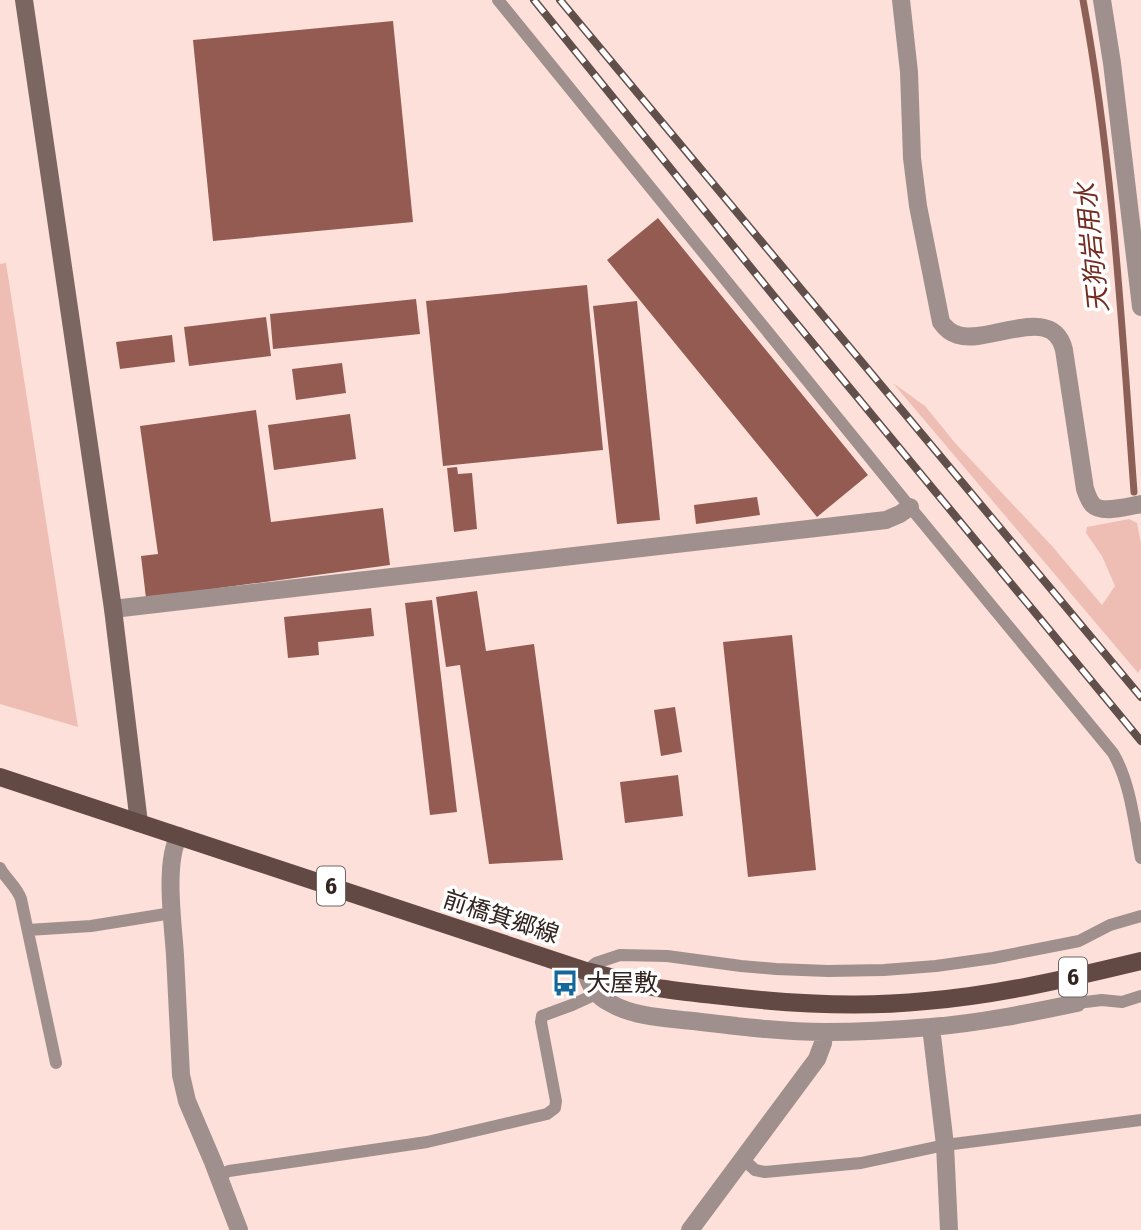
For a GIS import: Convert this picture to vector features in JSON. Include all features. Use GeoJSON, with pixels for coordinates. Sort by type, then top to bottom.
{"type":"FeatureCollection","features":[{"type":"Feature","properties":{"kind":"main road","name":"前橋箕郷線"},"geometry":{"type":"LineString","coordinates":[[0,778],[586,971],[664,989],[814,1004],[925,1002],[1005,991],[1141,961]]}},
{"type":"Feature","properties":{"kind":"street"},"geometry":{"type":"LineString","coordinates":[[24,0],[113,609],[139,823]]}},
{"type":"Feature","properties":{"kind":"street"},"geometry":{"type":"LineString","coordinates":[[901,0],[908,61],[912,158],[918,206],[941,322],[951,332],[965,337],[1035,326],[1046,328],[1055,334],[1064,350],[1088,497],[1093,505],[1107,510],[1141,504]]}},
{"type":"Feature","properties":{"kind":"street"},"geometry":{"type":"LineString","coordinates":[[1102,0],[1141,307]]}},
{"type":"Feature","properties":{"kind":"street"},"geometry":{"type":"LineString","coordinates":[[113,609],[886,520],[910,507]]}},
{"type":"Feature","properties":{"kind":"street"},"geometry":{"type":"LineString","coordinates":[[179,836],[173,852],[172,913],[181,1075],[187,1101],[239,1230]]}},
{"type":"Feature","properties":{"kind":"street"},"geometry":{"type":"LineString","coordinates":[[586,971],[588,982],[596,993],[620,1008],[660,1017],[741,1027],[824,1032],[931,1027],[1011,1017],[1077,1003]]}},
{"type":"Feature","properties":{"kind":"street"},"geometry":{"type":"LineString","coordinates":[[931,1027],[944,1145],[949,1230]]}},
{"type":"Feature","properties":{"kind":"street"},"geometry":{"type":"LineString","coordinates":[[690,1230],[817,1059],[824,1032]]}},
{"type":"Feature","properties":{"kind":"lane"},"geometry":{"type":"LineString","coordinates":[[498,0],[1113,753],[1125,779],[1141,858]]}},
{"type":"Feature","properties":{"kind":"lane"},"geometry":{"type":"LineString","coordinates":[[2,876],[19,892],[56,1063]]}},
{"type":"Feature","properties":{"kind":"lane"},"geometry":{"type":"LineString","coordinates":[[28,930],[91,926],[172,913]]}},
{"type":"Feature","properties":{"kind":"lane"},"geometry":{"type":"LineString","coordinates":[[586,971],[596,963],[620,956],[667,956],[741,966],[828,971],[936,966],[1079,941],[1111,925],[1141,916]]}},
{"type":"Feature","properties":{"kind":"lane"},"geometry":{"type":"LineString","coordinates":[[219,1176],[229,1171],[427,1142],[547,1114],[555,1108],[556,1101],[542,1016],[596,993]]}},
{"type":"Feature","properties":{"kind":"lane"},"geometry":{"type":"LineString","coordinates":[[1077,1003],[1102,1000],[1122,1002],[1141,996]]}},
{"type":"Feature","properties":{"kind":"lane"},"geometry":{"type":"LineString","coordinates":[[743,1159],[755,1170],[765,1172],[861,1163],[944,1145],[1141,1120]]}},
{"type":"Feature","properties":{"kind":"shaded area"},"geometry":{"type":"Polygon","coordinates":[[[6,263],[78,727],[0,704],[0,264],[6,263]]]}},
{"type":"Feature","properties":{"kind":"shaded area"},"geometry":{"type":"Polygon","coordinates":[[[893,383],[925,406],[1102,605],[1115,586],[1102,556],[1086,533],[1087,527],[1129,519],[1137,523],[1141,543],[1141,668],[1138,673],[893,383]]]}},
{"type":"Feature","properties":{"kind":"building"},"geometry":{"type":"Polygon","coordinates":[[[393,21],[413,222],[213,241],[193,40],[393,21]]]}},
{"type":"Feature","properties":{"kind":"building"},"geometry":{"type":"Polygon","coordinates":[[[658,218],[868,475],[817,517],[607,260],[658,218]]]}},
{"type":"Feature","properties":{"kind":"building"},"geometry":{"type":"Polygon","coordinates":[[[587,285],[603,450],[443,466],[426,301],[587,285]]]}},
{"type":"Feature","properties":{"kind":"building"},"geometry":{"type":"Polygon","coordinates":[[[416,299],[420,334],[273,349],[270,314],[416,299]]]}},
{"type":"Feature","properties":{"kind":"building"},"geometry":{"type":"Polygon","coordinates":[[[637,301],[660,520],[617,524],[593,306],[637,301]]]}},
{"type":"Feature","properties":{"kind":"building"},"geometry":{"type":"Polygon","coordinates":[[[266,317],[271,356],[189,366],[184,327],[266,317]]]}},
{"type":"Feature","properties":{"kind":"building"},"geometry":{"type":"Polygon","coordinates":[[[172,335],[175,362],[120,369],[116,342],[172,335]]]}},
{"type":"Feature","properties":{"kind":"building"},"geometry":{"type":"Polygon","coordinates":[[[342,363],[346,393],[296,400],[292,369],[342,363]]]}},
{"type":"Feature","properties":{"kind":"building"},"geometry":{"type":"Polygon","coordinates":[[[256,410],[271,522],[383,508],[390,565],[146,598],[141,556],[158,554],[140,426],[256,410]]]}},
{"type":"Feature","properties":{"kind":"building"},"geometry":{"type":"Polygon","coordinates":[[[350,414],[356,459],[274,470],[268,425],[350,414]]]}},
{"type":"Feature","properties":{"kind":"building"},"geometry":{"type":"Polygon","coordinates":[[[457,467],[458,474],[472,473],[477,529],[454,532],[447,468],[457,467]]]}},
{"type":"Feature","properties":{"kind":"building"},"geometry":{"type":"Polygon","coordinates":[[[757,497],[760,515],[696,524],[694,505],[757,497]]]}},
{"type":"Feature","properties":{"kind":"building"},"geometry":{"type":"Polygon","coordinates":[[[477,591],[486,651],[534,644],[563,860],[489,864],[460,665],[446,667],[436,597],[477,591]]]}},
{"type":"Feature","properties":{"kind":"building"},"geometry":{"type":"Polygon","coordinates":[[[432,600],[457,812],[430,815],[405,603],[432,600]]]}},
{"type":"Feature","properties":{"kind":"building"},"geometry":{"type":"Polygon","coordinates":[[[371,608],[374,636],[318,642],[319,655],[288,658],[284,617],[371,608]]]}},
{"type":"Feature","properties":{"kind":"building"},"geometry":{"type":"Polygon","coordinates":[[[792,635],[816,870],[748,877],[723,642],[792,635]]]}},
{"type":"Feature","properties":{"kind":"building"},"geometry":{"type":"Polygon","coordinates":[[[675,707],[682,752],[661,756],[654,710],[675,707]]]}},
{"type":"Feature","properties":{"kind":"building"},"geometry":{"type":"Polygon","coordinates":[[[678,775],[683,816],[625,823],[620,782],[678,775]]]}},
{"type":"Feature","properties":{"kind":"waterway","name":"天狗岩用水"},"geometry":{"type":"LineString","coordinates":[[1083,0],[1109,184],[1134,492]]}},
{"type":"Feature","properties":{"kind":"railway"},"geometry":{"type":"LineString","coordinates":[[534,0],[1141,741]]}},
{"type":"Feature","properties":{"kind":"railway"},"geometry":{"type":"LineString","coordinates":[[560,0],[1141,697]]}},
{"type":"Feature","properties":{"kind":"place","name":"大屋敷"},"geometry":{"type":"Point","coordinates":[565,983]}}]}
